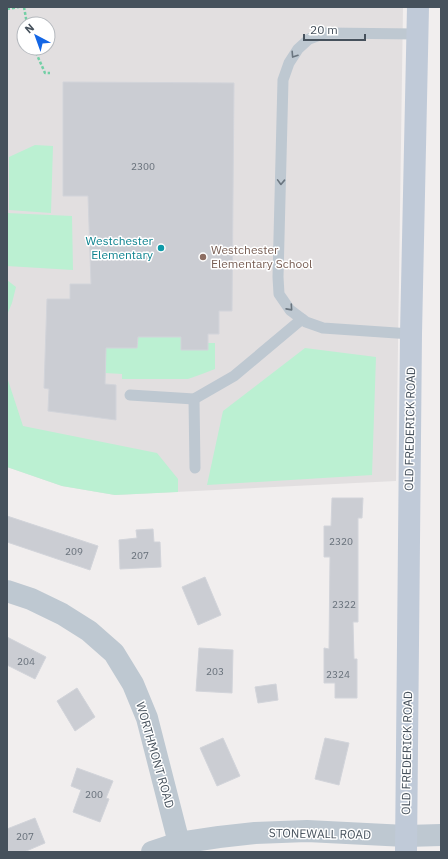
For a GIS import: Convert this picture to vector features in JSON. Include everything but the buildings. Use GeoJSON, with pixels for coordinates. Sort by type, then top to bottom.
{"type":"FeatureCollection","features":[{"type":"Feature","properties":{"kind":"street","name":"OLD FREDERICK ROAD"},"geometry":{"type":"LineString","coordinates":[[406,844],[411,334],[418,7]]}},
{"type":"Feature","properties":{"kind":"street","name":"WORTHMONT ROAD"},"geometry":{"type":"LineString","coordinates":[[7,591],[31,599],[62,614],[88,631],[114,653],[133,684],[147,718],[179,843]]}},
{"type":"Feature","properties":{"kind":"street","name":"STONEWALL ROAD"},"geometry":{"type":"LineString","coordinates":[[152,852],[179,843],[255,833],[307,831],[406,844],[441,835]]}},
{"type":"Feature","properties":{"kind":"lane"},"geometry":{"type":"LineString","coordinates":[[411,334],[323,328],[306,322],[290,310],[279,294],[278,277],[283,80],[289,63],[298,49],[309,39],[325,33],[417,34]]}},
{"type":"Feature","properties":{"kind":"lane"},"geometry":{"type":"LineString","coordinates":[[130,395],[194,399],[234,376],[302,319]]}},
{"type":"Feature","properties":{"kind":"lane"},"geometry":{"type":"LineString","coordinates":[[194,399],[195,468]]}},
{"type":"Feature","properties":{"kind":"path"},"geometry":{"type":"LineString","coordinates":[[7,10],[19,7]]}},
{"type":"Feature","properties":{"kind":"path"},"geometry":{"type":"LineString","coordinates":[[38,56],[45,73],[50,73]]}},
{"type":"Feature","properties":{"kind":"shaded area","name":"Westchester Elementary School"},"geometry":{"type":"Polygon","coordinates":[[[7,7],[403,7],[396,481],[115,495],[62,486],[7,467],[7,7]]]}},
{"type":"Feature","properties":{"kind":"green space"},"geometry":{"type":"Polygon","coordinates":[[[35,145],[53,146],[51,213],[9,210],[9,157],[35,145]]]}},
{"type":"Feature","properties":{"kind":"green space"},"geometry":{"type":"Polygon","coordinates":[[[7,213],[72,216],[73,270],[7,266],[7,213]]]}},
{"type":"Feature","properties":{"kind":"green space"},"geometry":{"type":"Polygon","coordinates":[[[7,280],[16,287],[7,315],[7,280]]]}},
{"type":"Feature","properties":{"kind":"green space"},"geometry":{"type":"Polygon","coordinates":[[[106,337],[117,348],[137,348],[138,337],[181,337],[181,350],[208,350],[208,343],[215,343],[215,369],[188,379],[122,379],[122,374],[105,373],[106,337]]]}},
{"type":"Feature","properties":{"kind":"green space"},"geometry":{"type":"Polygon","coordinates":[[[305,348],[376,357],[372,475],[207,485],[223,411],[305,348]]]}},
{"type":"Feature","properties":{"kind":"green space"},"geometry":{"type":"Polygon","coordinates":[[[7,377],[23,426],[157,453],[178,479],[178,492],[115,495],[62,486],[7,467],[7,377]]]}},
{"type":"Feature","properties":{"kind":"place","name":"Westchester Elementary"},"geometry":{"type":"Point","coordinates":[161,248]}},
{"type":"Feature","properties":{"kind":"place","name":"Westchester Elementary School"},"geometry":{"type":"Point","coordinates":[203,257]}}]}
